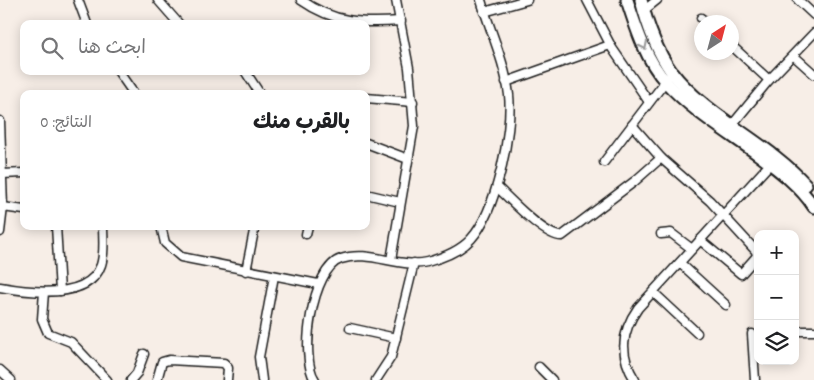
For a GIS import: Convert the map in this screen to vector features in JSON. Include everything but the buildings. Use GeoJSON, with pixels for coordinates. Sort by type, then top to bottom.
{"type":"FeatureCollection","features":[{"type":"Feature","properties":{"kind":"main road"},"geometry":{"type":"LineString","coordinates":[[627,0],[641,40],[686,100],[796,185],[814,207]]}},
{"type":"Feature","properties":{"kind":"main road"},"geometry":{"type":"LineString","coordinates":[[645,7],[669,76],[793,172],[814,194]]}},
{"type":"Feature","properties":{"kind":"street"},"geometry":{"type":"LineString","coordinates":[[78,0],[86,20]]}},
{"type":"Feature","properties":{"kind":"street"},"geometry":{"type":"LineString","coordinates":[[158,0],[176,20]]}},
{"type":"Feature","properties":{"kind":"street"},"geometry":{"type":"LineString","coordinates":[[301,0],[320,12],[334,17],[354,20]]}},
{"type":"Feature","properties":{"kind":"street"},"geometry":{"type":"LineString","coordinates":[[391,260],[414,126],[413,102],[396,0]]}},
{"type":"Feature","properties":{"kind":"street"},"geometry":{"type":"LineString","coordinates":[[315,380],[310,369],[307,345],[318,284],[330,266],[342,258],[356,256],[414,263],[446,256],[469,242],[478,228],[497,187],[508,123],[509,96],[481,0]]}},
{"type":"Feature","properties":{"kind":"street"},"geometry":{"type":"LineString","coordinates":[[484,12],[527,0]]}},
{"type":"Feature","properties":{"kind":"street"},"geometry":{"type":"LineString","coordinates":[[587,0],[610,45],[649,102]]}},
{"type":"Feature","properties":{"kind":"street"},"geometry":{"type":"LineString","coordinates":[[645,7],[657,0]]}},
{"type":"Feature","properties":{"kind":"street"},"geometry":{"type":"LineString","coordinates":[[798,0],[814,15]]}},
{"type":"Feature","properties":{"kind":"street"},"geometry":{"type":"LineString","coordinates":[[370,22],[401,21]]}},
{"type":"Feature","properties":{"kind":"street"},"geometry":{"type":"LineString","coordinates":[[732,125],[769,80],[814,33]]}},
{"type":"Feature","properties":{"kind":"street"},"geometry":{"type":"LineString","coordinates":[[506,82],[610,45]]}},
{"type":"Feature","properties":{"kind":"street"},"geometry":{"type":"LineString","coordinates":[[739,52],[769,80]]}},
{"type":"Feature","properties":{"kind":"street"},"geometry":{"type":"LineString","coordinates":[[794,56],[814,74]]}},
{"type":"Feature","properties":{"kind":"street"},"geometry":{"type":"LineString","coordinates":[[121,75],[131,90]]}},
{"type":"Feature","properties":{"kind":"street"},"geometry":{"type":"LineString","coordinates":[[248,75],[257,90]]}},
{"type":"Feature","properties":{"kind":"street"},"geometry":{"type":"LineString","coordinates":[[604,162],[669,76]]}},
{"type":"Feature","properties":{"kind":"street"},"geometry":{"type":"LineString","coordinates":[[370,98],[413,102]]}},
{"type":"Feature","properties":{"kind":"street"},"geometry":{"type":"LineString","coordinates":[[0,121],[2,174],[0,232]]}},
{"type":"Feature","properties":{"kind":"street"},"geometry":{"type":"LineString","coordinates":[[632,125],[661,158],[710,201],[757,252],[756,258],[740,274],[700,240]]}},
{"type":"Feature","properties":{"kind":"street"},"geometry":{"type":"LineString","coordinates":[[370,145],[408,159]]}},
{"type":"Feature","properties":{"kind":"street"},"geometry":{"type":"LineString","coordinates":[[497,187],[538,224],[554,235],[562,236],[629,186],[661,158]]}},
{"type":"Feature","properties":{"kind":"street"},"geometry":{"type":"LineString","coordinates":[[635,380],[625,359],[625,333],[633,315],[770,164]]}},
{"type":"Feature","properties":{"kind":"street"},"geometry":{"type":"LineString","coordinates":[[2,174],[20,173]]}},
{"type":"Feature","properties":{"kind":"street"},"geometry":{"type":"LineString","coordinates":[[370,195],[400,202]]}},
{"type":"Feature","properties":{"kind":"street"},"geometry":{"type":"LineString","coordinates":[[2,207],[20,209]]}},
{"type":"Feature","properties":{"kind":"street"},"geometry":{"type":"LineString","coordinates":[[56,230],[60,291]]}},
{"type":"Feature","properties":{"kind":"street"},"geometry":{"type":"LineString","coordinates":[[0,287],[44,292],[60,291],[80,286],[96,273],[102,259],[103,230]]}},
{"type":"Feature","properties":{"kind":"street"},"geometry":{"type":"LineString","coordinates":[[162,230],[165,243],[180,256],[246,271],[318,284]]}},
{"type":"Feature","properties":{"kind":"street"},"geometry":{"type":"LineString","coordinates":[[246,271],[254,230]]}},
{"type":"Feature","properties":{"kind":"street"},"geometry":{"type":"LineString","coordinates":[[661,234],[672,233],[692,249]]}},
{"type":"Feature","properties":{"kind":"street"},"geometry":{"type":"LineString","coordinates":[[376,380],[389,362],[414,263]]}},
{"type":"Feature","properties":{"kind":"street"},"geometry":{"type":"LineString","coordinates":[[680,263],[726,305]]}},
{"type":"Feature","properties":{"kind":"street"},"geometry":{"type":"LineString","coordinates":[[262,380],[259,357],[274,276]]}},
{"type":"Feature","properties":{"kind":"street"},"geometry":{"type":"LineString","coordinates":[[44,292],[42,319],[48,333],[71,342],[106,380]]}},
{"type":"Feature","properties":{"kind":"street"},"geometry":{"type":"LineString","coordinates":[[653,292],[697,334]]}},
{"type":"Feature","properties":{"kind":"street"},"geometry":{"type":"LineString","coordinates":[[350,328],[396,338]]}},
{"type":"Feature","properties":{"kind":"street"},"geometry":{"type":"LineString","coordinates":[[799,332],[814,331]]}},
{"type":"Feature","properties":{"kind":"street"},"geometry":{"type":"LineString","coordinates":[[752,334],[755,380]]}},
{"type":"Feature","properties":{"kind":"street"},"geometry":{"type":"LineString","coordinates":[[131,380],[137,372],[144,354]]}},
{"type":"Feature","properties":{"kind":"street"},"geometry":{"type":"LineString","coordinates":[[157,380],[162,362],[169,360],[224,364],[228,368],[227,380]]}},
{"type":"Feature","properties":{"kind":"street"},"geometry":{"type":"LineString","coordinates":[[539,367],[552,380]]}},
{"type":"Feature","properties":{"kind":"street"},"geometry":{"type":"LineString","coordinates":[[0,370],[10,380]]}}]}
